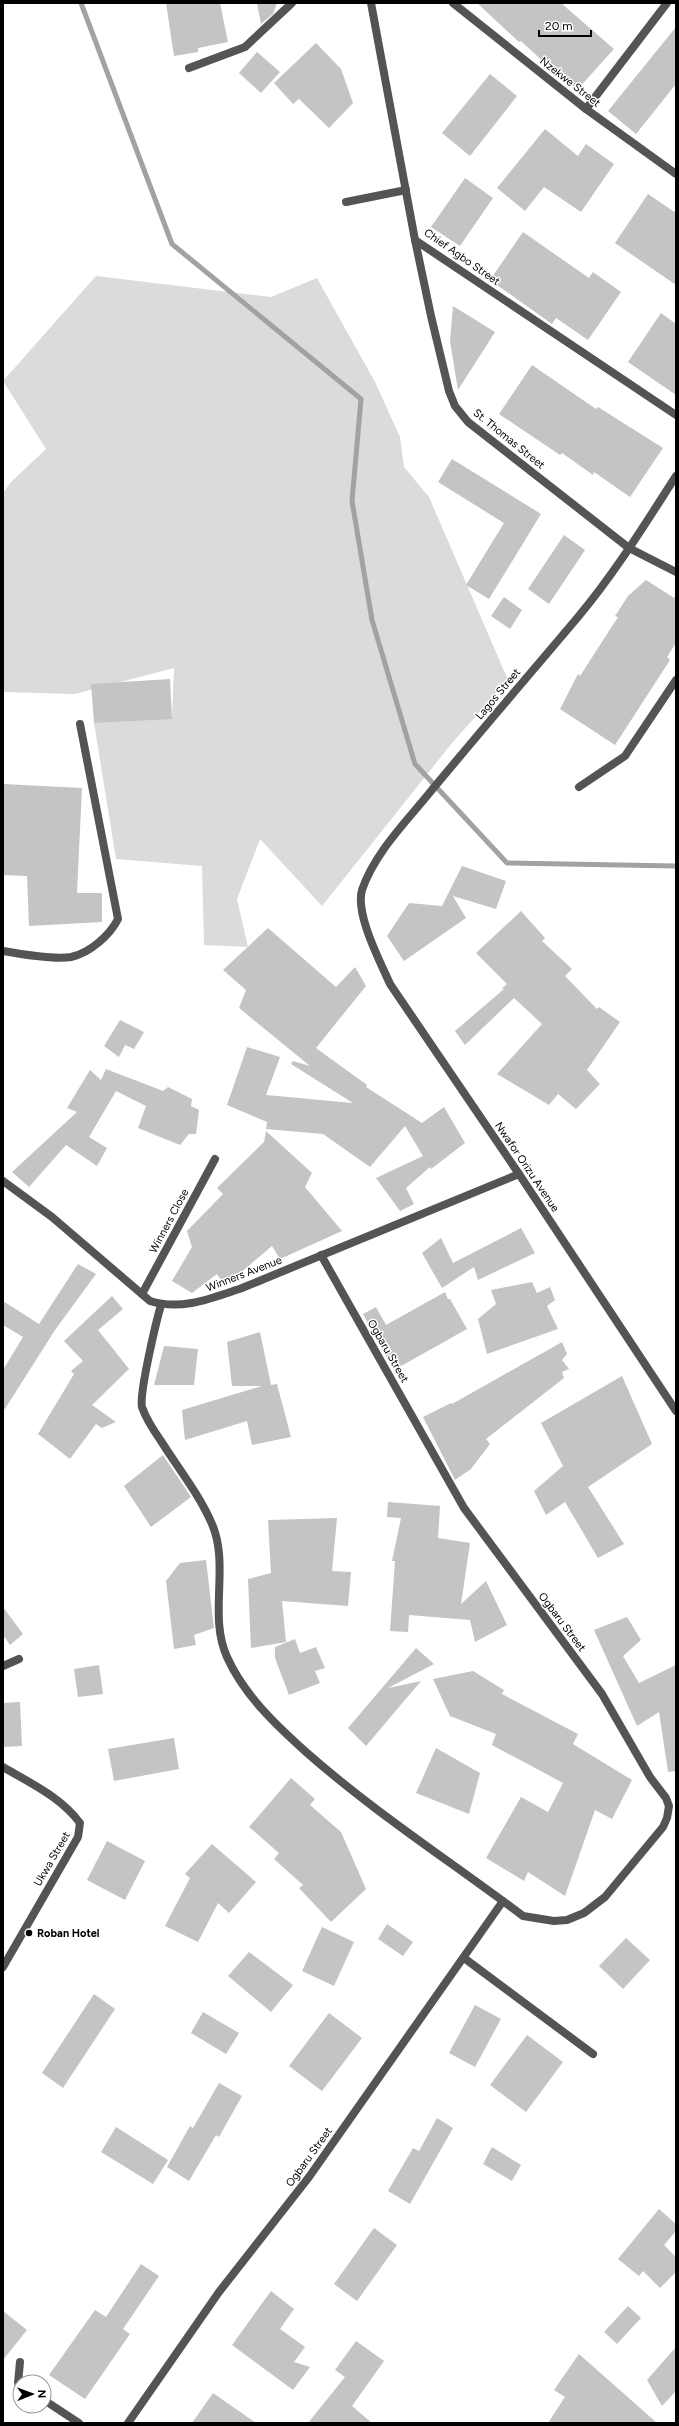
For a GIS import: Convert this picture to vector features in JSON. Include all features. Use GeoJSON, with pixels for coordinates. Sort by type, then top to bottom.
{"type":"FeatureCollection","features":[{"type":"Feature","properties":{"kind":"street"},"geometry":{"type":"LineString","coordinates":[[189,68],[245,47],[292,3]]}},
{"type":"Feature","properties":{"kind":"street","name":"Chief Agbo Street"},"geometry":{"type":"LineString","coordinates":[[371,3],[415,240],[676,415]]}},
{"type":"Feature","properties":{"kind":"street","name":"Nzekwe Street"},"geometry":{"type":"LineString","coordinates":[[453,3],[586,109],[676,174]]}},
{"type":"Feature","properties":{"kind":"street"},"geometry":{"type":"LineString","coordinates":[[586,109],[667,3]]}},
{"type":"Feature","properties":{"kind":"street"},"geometry":{"type":"LineString","coordinates":[[346,202],[406,190]]}},
{"type":"Feature","properties":{"kind":"street","name":"St. Thomas Street"},"geometry":{"type":"LineString","coordinates":[[415,240],[431,316],[455,406],[468,422],[629,548],[676,572]]}},
{"type":"Feature","properties":{"kind":"street","name":"Lagos Street"},"geometry":{"type":"LineString","coordinates":[[368,931],[360,902],[362,890],[375,861],[471,743],[580,615],[629,548],[676,476]]}},
{"type":"Feature","properties":{"kind":"street"},"geometry":{"type":"LineString","coordinates":[[579,787],[625,756],[676,680]]}},
{"type":"Feature","properties":{"kind":"street"},"geometry":{"type":"LineString","coordinates":[[3,951],[71,957],[83,952],[111,932],[118,919],[80,724]]}},
{"type":"Feature","properties":{"kind":"street","name":"Nwafor Orizu Avenue"},"geometry":{"type":"LineString","coordinates":[[368,931],[390,984],[519,1174],[676,1411]]}},
{"type":"Feature","properties":{"kind":"street","name":"Winners Close"},"geometry":{"type":"LineString","coordinates":[[142,1294],[215,1159]]}},
{"type":"Feature","properties":{"kind":"street","name":"Winners Avenue"},"geometry":{"type":"LineString","coordinates":[[3,1181],[52,1217],[150,1301],[161,1305],[180,1306],[202,1301],[242,1288],[519,1174]]}},
{"type":"Feature","properties":{"kind":"street","name":"Ogbaru Street"},"geometry":{"type":"LineString","coordinates":[[161,1305],[156,1323],[142,1406],[158,1436],[205,1508],[213,1528],[219,1551],[220,1636],[227,1657],[255,1701],[318,1763],[365,1802],[523,1916],[540,1920],[567,1920],[584,1913],[605,1897],[635,1863],[663,1827],[668,1818],[669,1806],[666,1798],[650,1777],[602,1694],[464,1508],[321,1255]]}},
{"type":"Feature","properties":{"kind":"street"},"geometry":{"type":"LineString","coordinates":[[3,1666],[19,1659]]}},
{"type":"Feature","properties":{"kind":"street","name":"Ukwa Street"},"geometry":{"type":"LineString","coordinates":[[3,1767],[56,1799],[71,1810],[80,1822],[78,1837],[3,1967]]}},
{"type":"Feature","properties":{"kind":"street","name":"Ogbaru Street"},"geometry":{"type":"LineString","coordinates":[[128,2423],[219,2292],[309,2177],[503,1901]]}},
{"type":"Feature","properties":{"kind":"street"},"geometry":{"type":"LineString","coordinates":[[464,1958],[593,2054]]}},
{"type":"Feature","properties":{"kind":"street"},"geometry":{"type":"LineString","coordinates":[[19,2374],[20,2362]]}},
{"type":"Feature","properties":{"kind":"street"},"geometry":{"type":"LineString","coordinates":[[52,2405],[79,2423]]}},
{"type":"Feature","properties":{"kind":"shaded area"},"geometry":{"type":"Polygon","coordinates":[[[96,276],[271,297],[317,278],[375,382],[400,437],[404,467],[429,497],[508,680],[452,743],[322,906],[260,839],[237,899],[248,947],[204,945],[202,866],[116,859],[94,723],[172,718],[174,668],[75,694],[3,692],[3,493],[11,482],[46,449],[3,381],[96,276]]]}},
{"type":"Feature","properties":{"kind":"building"},"geometry":{"type":"Polygon","coordinates":[[[166,3],[220,3],[228,42],[198,48],[198,52],[174,56],[166,3]]]}},
{"type":"Feature","properties":{"kind":"building"},"geometry":{"type":"Polygon","coordinates":[[[257,3],[277,3],[273,14],[261,24],[257,3]]]}},
{"type":"Feature","properties":{"kind":"building"},"geometry":{"type":"Polygon","coordinates":[[[477,3],[561,3],[614,49],[577,90],[548,63],[547,65],[521,41],[519,42],[477,3]]]}},
{"type":"Feature","properties":{"kind":"building"},"geometry":{"type":"Polygon","coordinates":[[[676,27],[676,84],[636,134],[608,111],[676,27]]]}},
{"type":"Feature","properties":{"kind":"building"},"geometry":{"type":"Polygon","coordinates":[[[316,43],[341,69],[353,103],[329,128],[299,99],[293,104],[274,83],[316,43]]]}},
{"type":"Feature","properties":{"kind":"building"},"geometry":{"type":"Polygon","coordinates":[[[257,52],[280,72],[261,93],[239,73],[257,52]]]}},
{"type":"Feature","properties":{"kind":"building"},"geometry":{"type":"Polygon","coordinates":[[[490,74],[517,96],[470,156],[442,133],[490,74]]]}},
{"type":"Feature","properties":{"kind":"building"},"geometry":{"type":"Polygon","coordinates":[[[545,129],[578,156],[586,144],[614,164],[581,212],[544,187],[525,211],[497,188],[545,129]]]}},
{"type":"Feature","properties":{"kind":"building"},"geometry":{"type":"Polygon","coordinates":[[[465,178],[493,198],[460,246],[431,227],[465,178]]]}},
{"type":"Feature","properties":{"kind":"building"},"geometry":{"type":"Polygon","coordinates":[[[648,194],[676,213],[676,285],[615,243],[648,194]]]}},
{"type":"Feature","properties":{"kind":"building"},"geometry":{"type":"Polygon","coordinates":[[[523,232],[589,278],[593,272],[621,292],[588,340],[556,318],[552,324],[490,280],[523,232]]]}},
{"type":"Feature","properties":{"kind":"building"},"geometry":{"type":"Polygon","coordinates":[[[453,306],[495,332],[458,390],[450,341],[453,306]]]}},
{"type":"Feature","properties":{"kind":"building"},"geometry":{"type":"Polygon","coordinates":[[[661,313],[676,324],[676,395],[628,362],[661,313]]]}},
{"type":"Feature","properties":{"kind":"building"},"geometry":{"type":"Polygon","coordinates":[[[532,365],[596,409],[598,407],[663,448],[630,497],[594,472],[593,475],[562,453],[560,455],[499,414],[532,365]]]}},
{"type":"Feature","properties":{"kind":"building"},"geometry":{"type":"Polygon","coordinates":[[[452,459],[541,514],[489,599],[466,585],[504,523],[438,482],[452,459]]]}},
{"type":"Feature","properties":{"kind":"building"},"geometry":{"type":"Polygon","coordinates":[[[564,535],[585,550],[549,604],[528,589],[564,535]]]}},
{"type":"Feature","properties":{"kind":"building"},"geometry":{"type":"Polygon","coordinates":[[[646,580],[676,599],[676,643],[667,657],[670,660],[615,745],[560,709],[578,674],[580,676],[618,617],[615,616],[628,596],[646,580]]]}},
{"type":"Feature","properties":{"kind":"building"},"geometry":{"type":"Polygon","coordinates":[[[504,597],[522,610],[510,629],[491,616],[504,597]]]}},
{"type":"Feature","properties":{"kind":"building"},"geometry":{"type":"Polygon","coordinates":[[[170,679],[172,719],[94,723],[91,684],[170,679]]]}},
{"type":"Feature","properties":{"kind":"building"},"geometry":{"type":"Polygon","coordinates":[[[3,784],[82,788],[77,893],[102,893],[102,922],[29,926],[27,876],[3,875],[3,784]]]}},
{"type":"Feature","properties":{"kind":"building"},"geometry":{"type":"Polygon","coordinates":[[[462,866],[506,881],[496,909],[453,896],[466,918],[404,961],[387,936],[409,903],[442,906],[462,866]]]}},
{"type":"Feature","properties":{"kind":"building"},"geometry":{"type":"Polygon","coordinates":[[[521,911],[545,938],[542,941],[572,969],[565,976],[597,1009],[599,1007],[620,1022],[587,1070],[600,1084],[576,1109],[558,1094],[549,1105],[497,1074],[542,1024],[514,998],[465,1045],[455,1031],[504,989],[502,988],[507,984],[476,953],[521,911]]]}},
{"type":"Feature","properties":{"kind":"building"},"geometry":{"type":"Polygon","coordinates":[[[268,928],[336,987],[355,967],[366,986],[316,1048],[367,1085],[366,1087],[422,1123],[444,1107],[465,1143],[431,1169],[430,1167],[406,1188],[414,1204],[400,1211],[376,1178],[423,1156],[405,1126],[370,1167],[323,1134],[266,1129],[267,1122],[227,1105],[247,1047],[280,1057],[266,1095],[353,1103],[291,1064],[293,1061],[310,1066],[239,1008],[246,990],[223,970],[268,928]]]}},
{"type":"Feature","properties":{"kind":"building"},"geometry":{"type":"Polygon","coordinates":[[[120,1020],[144,1032],[134,1049],[125,1045],[119,1057],[104,1046],[120,1020]]]}},
{"type":"Feature","properties":{"kind":"building"},"geometry":{"type":"Polygon","coordinates":[[[106,1069],[163,1091],[168,1087],[192,1099],[191,1106],[199,1110],[196,1134],[189,1134],[180,1145],[138,1128],[146,1106],[116,1091],[89,1137],[107,1148],[97,1166],[66,1145],[29,1187],[12,1172],[77,1112],[67,1108],[90,1070],[101,1080],[106,1069]]]}},
{"type":"Feature","properties":{"kind":"building"},"geometry":{"type":"Polygon","coordinates":[[[266,1131],[312,1173],[305,1187],[342,1231],[280,1259],[272,1246],[225,1286],[217,1274],[192,1293],[172,1281],[192,1247],[187,1231],[223,1194],[217,1188],[264,1142],[266,1131]]]}},
{"type":"Feature","properties":{"kind":"building"},"geometry":{"type":"Polygon","coordinates":[[[521,1228],[535,1253],[478,1280],[474,1267],[442,1288],[422,1253],[441,1238],[453,1263],[521,1228]]]}},
{"type":"Feature","properties":{"kind":"building"},"geometry":{"type":"Polygon","coordinates":[[[78,1264],[96,1274],[55,1330],[3,1412],[3,1370],[23,1337],[3,1325],[3,1301],[39,1324],[78,1264]]]}},
{"type":"Feature","properties":{"kind":"building"},"geometry":{"type":"Polygon","coordinates":[[[532,1282],[537,1293],[550,1287],[555,1300],[547,1306],[558,1329],[487,1354],[478,1319],[496,1304],[491,1290],[532,1282]]]}},
{"type":"Feature","properties":{"kind":"building"},"geometry":{"type":"Polygon","coordinates":[[[445,1292],[467,1329],[394,1370],[363,1314],[376,1307],[386,1325],[445,1292]]]}},
{"type":"Feature","properties":{"kind":"building"},"geometry":{"type":"Polygon","coordinates":[[[112,1296],[123,1309],[98,1330],[129,1369],[92,1405],[116,1422],[102,1428],[96,1424],[70,1459],[38,1434],[74,1374],[71,1371],[83,1361],[64,1341],[112,1296]]]}},
{"type":"Feature","properties":{"kind":"building"},"geometry":{"type":"Polygon","coordinates":[[[260,1332],[271,1385],[277,1384],[291,1437],[252,1445],[247,1421],[185,1440],[182,1410],[262,1386],[232,1386],[227,1342],[260,1332]]]}},
{"type":"Feature","properties":{"kind":"building"},"geometry":{"type":"Polygon","coordinates":[[[562,1342],[567,1354],[562,1360],[569,1369],[562,1372],[564,1378],[486,1439],[490,1444],[471,1469],[455,1480],[423,1417],[451,1403],[452,1404],[562,1342]]]}},
{"type":"Feature","properties":{"kind":"building"},"geometry":{"type":"Polygon","coordinates":[[[164,1346],[198,1349],[194,1385],[154,1385],[164,1346]]]}},
{"type":"Feature","properties":{"kind":"building"},"geometry":{"type":"Polygon","coordinates":[[[622,1376],[652,1444],[588,1487],[624,1544],[598,1558],[565,1502],[546,1515],[534,1491],[563,1466],[541,1423],[622,1376]]]}},
{"type":"Feature","properties":{"kind":"building"},"geometry":{"type":"Polygon","coordinates":[[[163,1455],[191,1497],[151,1527],[124,1486],[163,1455]]]}},
{"type":"Feature","properties":{"kind":"building"},"geometry":{"type":"Polygon","coordinates":[[[388,1502],[440,1506],[438,1538],[470,1543],[461,1604],[486,1581],[507,1625],[475,1642],[470,1620],[409,1615],[408,1632],[390,1631],[395,1561],[392,1561],[401,1518],[387,1517],[388,1502]]]}},
{"type":"Feature","properties":{"kind":"building"},"geometry":{"type":"Polygon","coordinates":[[[337,1518],[332,1571],[351,1572],[348,1606],[282,1601],[286,1642],[251,1648],[248,1579],[271,1573],[268,1520],[337,1518]]]}},
{"type":"Feature","properties":{"kind":"building"},"geometry":{"type":"Polygon","coordinates":[[[206,1560],[214,1628],[194,1635],[196,1645],[174,1649],[166,1581],[180,1563],[206,1560]]]}},
{"type":"Feature","properties":{"kind":"building"},"geometry":{"type":"Polygon","coordinates":[[[3,1607],[23,1634],[10,1645],[3,1635],[3,1607]]]}},
{"type":"Feature","properties":{"kind":"building"},"geometry":{"type":"Polygon","coordinates":[[[627,1617],[641,1640],[623,1656],[639,1683],[676,1665],[676,1771],[668,1772],[659,1712],[637,1726],[594,1630],[627,1617]]]}},
{"type":"Feature","properties":{"kind":"building"},"geometry":{"type":"Polygon","coordinates":[[[295,1639],[300,1653],[316,1647],[325,1668],[315,1671],[320,1683],[289,1695],[275,1658],[275,1647],[295,1639]]]}},
{"type":"Feature","properties":{"kind":"building"},"geometry":{"type":"Polygon","coordinates":[[[416,1648],[434,1664],[388,1688],[421,1681],[366,1746],[348,1728],[416,1648]]]}},
{"type":"Feature","properties":{"kind":"building"},"geometry":{"type":"Polygon","coordinates":[[[99,1665],[103,1694],[78,1697],[74,1669],[99,1665]]]}},
{"type":"Feature","properties":{"kind":"building"},"geometry":{"type":"Polygon","coordinates":[[[473,1671],[504,1690],[502,1694],[578,1734],[573,1744],[632,1780],[612,1819],[595,1810],[565,1896],[528,1872],[524,1881],[486,1858],[521,1797],[548,1812],[563,1783],[492,1745],[496,1734],[450,1716],[433,1679],[473,1671]]]}},
{"type":"Feature","properties":{"kind":"building"},"geometry":{"type":"Polygon","coordinates":[[[20,1702],[22,1746],[3,1747],[3,1703],[20,1702]]]}},
{"type":"Feature","properties":{"kind":"building"},"geometry":{"type":"Polygon","coordinates":[[[174,1738],[179,1769],[114,1781],[108,1749],[174,1738]]]}},
{"type":"Feature","properties":{"kind":"building"},"geometry":{"type":"Polygon","coordinates":[[[436,1748],[480,1773],[469,1814],[416,1793],[436,1748]]]}},
{"type":"Feature","properties":{"kind":"building"},"geometry":{"type":"Polygon","coordinates":[[[291,1778],[315,1799],[310,1805],[341,1832],[366,1889],[331,1922],[299,1888],[303,1885],[274,1859],[279,1853],[249,1827],[291,1778]]]}},
{"type":"Feature","properties":{"kind":"building"},"geometry":{"type":"Polygon","coordinates":[[[107,1841],[145,1861],[125,1900],[87,1880],[107,1841]]]}},
{"type":"Feature","properties":{"kind":"building"},"geometry":{"type":"Polygon","coordinates":[[[212,1844],[256,1882],[229,1913],[218,1903],[198,1942],[165,1926],[190,1878],[185,1874],[212,1844]]]}},
{"type":"Feature","properties":{"kind":"building"},"geometry":{"type":"Polygon","coordinates":[[[387,1924],[413,1942],[403,1956],[378,1939],[387,1924]]]}},
{"type":"Feature","properties":{"kind":"building"},"geometry":{"type":"Polygon","coordinates":[[[322,1927],[354,1942],[334,1986],[302,1971],[322,1927]]]}},
{"type":"Feature","properties":{"kind":"building"},"geometry":{"type":"Polygon","coordinates":[[[626,1938],[650,1960],[623,1989],[599,1966],[626,1938]]]}},
{"type":"Feature","properties":{"kind":"building"},"geometry":{"type":"Polygon","coordinates":[[[249,1952],[293,1985],[271,2012],[228,1976],[249,1952]]]}},
{"type":"Feature","properties":{"kind":"building"},"geometry":{"type":"Polygon","coordinates":[[[94,1994],[115,2009],[63,2088],[42,2073],[94,1994]]]}},
{"type":"Feature","properties":{"kind":"building"},"geometry":{"type":"Polygon","coordinates":[[[475,2005],[501,2019],[475,2067],[449,2053],[475,2005]]]}},
{"type":"Feature","properties":{"kind":"building"},"geometry":{"type":"Polygon","coordinates":[[[203,2012],[239,2033],[226,2054],[191,2033],[203,2012]]]}},
{"type":"Feature","properties":{"kind":"building"},"geometry":{"type":"Polygon","coordinates":[[[329,2013],[362,2038],[322,2091],[289,2066],[329,2013]]]}},
{"type":"Feature","properties":{"kind":"building"},"geometry":{"type":"Polygon","coordinates":[[[527,2035],[563,2062],[526,2112],[490,2085],[527,2035]]]}},
{"type":"Feature","properties":{"kind":"building"},"geometry":{"type":"Polygon","coordinates":[[[219,2083],[242,2096],[219,2137],[216,2135],[189,2181],[167,2167],[190,2126],[193,2128],[219,2083]]]}},
{"type":"Feature","properties":{"kind":"building"},"geometry":{"type":"Polygon","coordinates":[[[437,2118],[453,2128],[410,2204],[388,2191],[413,2148],[419,2151],[437,2118]]]}},
{"type":"Feature","properties":{"kind":"building"},"geometry":{"type":"Polygon","coordinates":[[[116,2127],[168,2160],[153,2184],[101,2152],[116,2127]]]}},
{"type":"Feature","properties":{"kind":"building"},"geometry":{"type":"Polygon","coordinates":[[[492,2147],[521,2165],[512,2181],[483,2164],[492,2147]]]}},
{"type":"Feature","properties":{"kind":"building"},"geometry":{"type":"Polygon","coordinates":[[[659,2209],[676,2224],[676,2231],[664,2245],[676,2257],[676,2272],[660,2288],[643,2271],[639,2276],[618,2259],[659,2209]]]}},
{"type":"Feature","properties":{"kind":"building"},"geometry":{"type":"Polygon","coordinates":[[[374,2228],[397,2245],[357,2301],[334,2284],[374,2228]]]}},
{"type":"Feature","properties":{"kind":"building"},"geometry":{"type":"Polygon","coordinates":[[[141,2264],[159,2276],[123,2329],[130,2334],[85,2399],[52,2377],[52,2374],[50,2374],[95,2310],[106,2317],[141,2264]]]}},
{"type":"Feature","properties":{"kind":"building"},"geometry":{"type":"Polygon","coordinates":[[[271,2291],[294,2309],[280,2329],[305,2347],[294,2362],[310,2367],[293,2390],[232,2345],[271,2291]]]}},
{"type":"Feature","properties":{"kind":"building"},"geometry":{"type":"Polygon","coordinates":[[[628,2306],[641,2318],[617,2344],[604,2332],[628,2306]]]}},
{"type":"Feature","properties":{"kind":"building"},"geometry":{"type":"Polygon","coordinates":[[[3,2311],[27,2330],[3,2360],[3,2311]]]}},
{"type":"Feature","properties":{"kind":"building"},"geometry":{"type":"Polygon","coordinates":[[[356,2341],[384,2361],[352,2406],[372,2423],[308,2423],[345,2377],[335,2370],[356,2341]]]}},
{"type":"Feature","properties":{"kind":"building"},"geometry":{"type":"Polygon","coordinates":[[[676,2347],[676,2391],[662,2406],[647,2380],[676,2347]]]}},
{"type":"Feature","properties":{"kind":"building"},"geometry":{"type":"Polygon","coordinates":[[[579,2354],[657,2423],[548,2423],[565,2397],[554,2390],[579,2354]]]}},
{"type":"Feature","properties":{"kind":"building"},"geometry":{"type":"Polygon","coordinates":[[[213,2393],[256,2423],[192,2423],[213,2393]]]}},
{"type":"Feature","properties":{"kind":"waterway"},"geometry":{"type":"LineString","coordinates":[[81,3],[172,244],[361,399],[352,501],[372,620],[415,764],[507,863],[676,866]]}},
{"type":"Feature","properties":{"kind":"place","name":"Roban Hotel"},"geometry":{"type":"Point","coordinates":[29,1933]}}]}
